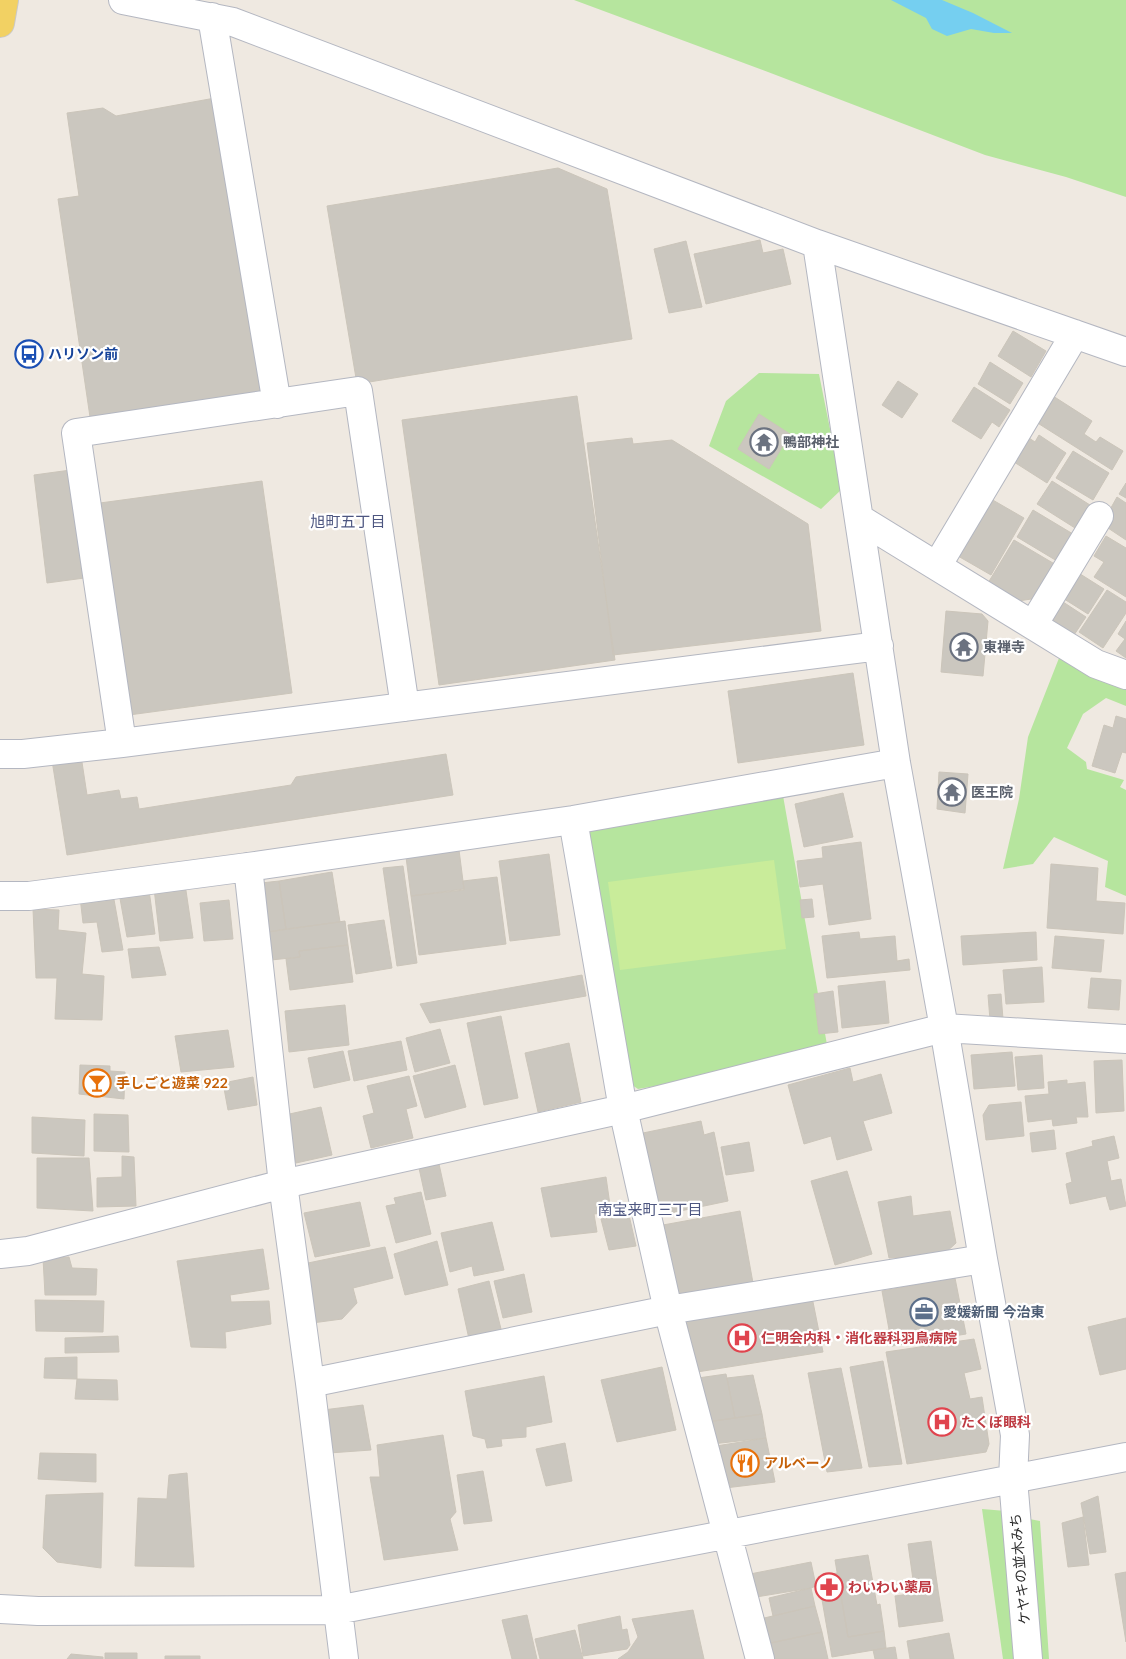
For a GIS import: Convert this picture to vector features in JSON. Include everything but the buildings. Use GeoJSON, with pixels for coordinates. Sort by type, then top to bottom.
{"type":"FeatureCollection","features":[{"type":"Feature","properties":{"kind":"main road"},"geometry":{"type":"LineString","coordinates":[[0,23],[4,0]]}},
{"type":"Feature","properties":{"kind":"street"},"geometry":{"type":"LineString","coordinates":[[123,0],[233,22],[817,244],[1126,352]]}},
{"type":"Feature","properties":{"kind":"street"},"geometry":{"type":"LineString","coordinates":[[212,17],[277,404]]}},
{"type":"Feature","properties":{"kind":"street","name":"ケヤキの並木みち"},"geometry":{"type":"LineString","coordinates":[[817,244],[896,763],[1015,1435],[1013,1479],[1028,1659]]}},
{"type":"Feature","properties":{"kind":"street"},"geometry":{"type":"LineString","coordinates":[[937,566],[1075,334]]}},
{"type":"Feature","properties":{"kind":"street"},"geometry":{"type":"LineString","coordinates":[[122,743],[76,434],[358,391],[405,707]]}},
{"type":"Feature","properties":{"kind":"street"},"geometry":{"type":"LineString","coordinates":[[1033,625],[1099,516]]}},
{"type":"Feature","properties":{"kind":"street"},"geometry":{"type":"LineString","coordinates":[[860,519],[1096,664],[1126,675]]}},
{"type":"Feature","properties":{"kind":"street"},"geometry":{"type":"LineString","coordinates":[[0,754],[23,754],[122,743],[879,646]]}},
{"type":"Feature","properties":{"kind":"street"},"geometry":{"type":"LineString","coordinates":[[0,896],[29,896],[248,867],[573,820],[896,763]]}},
{"type":"Feature","properties":{"kind":"street"},"geometry":{"type":"LineString","coordinates":[[573,820],[623,1109],[668,1310],[760,1659]]}},
{"type":"Feature","properties":{"kind":"street"},"geometry":{"type":"LineString","coordinates":[[248,867],[283,1184],[344,1659]]}},
{"type":"Feature","properties":{"kind":"street"},"geometry":{"type":"LineString","coordinates":[[0,1254],[28,1251],[283,1184],[623,1109],[944,1028],[1126,1040]]}},
{"type":"Feature","properties":{"kind":"street"},"geometry":{"type":"LineString","coordinates":[[310,1383],[668,1310],[983,1259]]}},
{"type":"Feature","properties":{"kind":"street"},"geometry":{"type":"LineString","coordinates":[[0,1609],[38,1611],[337,1610],[1126,1457]]}},
{"type":"Feature","properties":{"kind":"green space"},"geometry":{"type":"Polygon","coordinates":[[[574,0],[1126,0],[1126,197],[1066,177],[985,155],[574,0]]]}},
{"type":"Feature","properties":{"kind":"green space"},"geometry":{"type":"Polygon","coordinates":[[[759,373],[819,374],[842,489],[821,509],[709,446],[726,401],[759,373]]]}},
{"type":"Feature","properties":{"kind":"green space"},"geometry":{"type":"Polygon","coordinates":[[[1061,653],[1126,685],[1126,706],[1106,698],[1083,714],[1067,748],[1086,762],[1087,769],[1124,780],[1120,787],[1126,790],[1126,896],[1105,887],[1108,861],[1054,837],[1033,864],[1003,869],[1019,799],[1028,737],[1061,653]]]}},
{"type":"Feature","properties":{"kind":"green space"},"geometry":{"type":"Polygon","coordinates":[[[782,790],[829,1056],[638,1089],[626,1081],[581,824],[782,790]]]}},
{"type":"Feature","properties":{"kind":"green space"},"geometry":{"type":"Polygon","coordinates":[[[774,860],[786,949],[620,970],[608,882],[774,860]]]}},
{"type":"Feature","properties":{"kind":"green space"},"geometry":{"type":"Polygon","coordinates":[[[982,1509],[1006,1511],[1020,1659],[1003,1659],[982,1509]]]}},
{"type":"Feature","properties":{"kind":"green space"},"geometry":{"type":"Polygon","coordinates":[[[1024,1518],[1040,1521],[1049,1659],[1036,1659],[1024,1518]]]}},
{"type":"Feature","properties":{"kind":"water"},"geometry":{"type":"Polygon","coordinates":[[[891,0],[942,0],[1012,33],[994,33],[971,29],[947,36],[932,29],[926,18],[891,0]]]}},
{"type":"Feature","properties":{"kind":"place","name":"ハリソン前"},"geometry":{"type":"Point","coordinates":[29,354]}},
{"type":"Feature","properties":{"kind":"place","name":"鴨部神社"},"geometry":{"type":"Point","coordinates":[764,442]}},
{"type":"Feature","properties":{"kind":"place","name":"東禅寺"},"geometry":{"type":"Point","coordinates":[964,647]}},
{"type":"Feature","properties":{"kind":"place","name":"医王院"},"geometry":{"type":"Point","coordinates":[952,792]}},
{"type":"Feature","properties":{"kind":"place","name":"手しごと遊菜 922"},"geometry":{"type":"Point","coordinates":[97,1083]}},
{"type":"Feature","properties":{"kind":"place","name":"愛媛新聞 今治東"},"geometry":{"type":"Point","coordinates":[924,1312]}},
{"type":"Feature","properties":{"kind":"place","name":"仁明会内科・消化器科羽鳥病院"},"geometry":{"type":"Point","coordinates":[742,1338]}},
{"type":"Feature","properties":{"kind":"place","name":"たくぼ眼科"},"geometry":{"type":"Point","coordinates":[942,1422]}},
{"type":"Feature","properties":{"kind":"place","name":"アルベーノ"},"geometry":{"type":"Point","coordinates":[745,1463]}},
{"type":"Feature","properties":{"kind":"place","name":"わいわい薬局"},"geometry":{"type":"Point","coordinates":[829,1587]}},
{"type":"Feature","properties":{"kind":"district","name":"旭町五丁目"},"geometry":{"type":"Point","coordinates":[348,522]}},
{"type":"Feature","properties":{"kind":"district","name":"南宝来町三丁目"},"geometry":{"type":"Point","coordinates":[650,1210]}}]}
